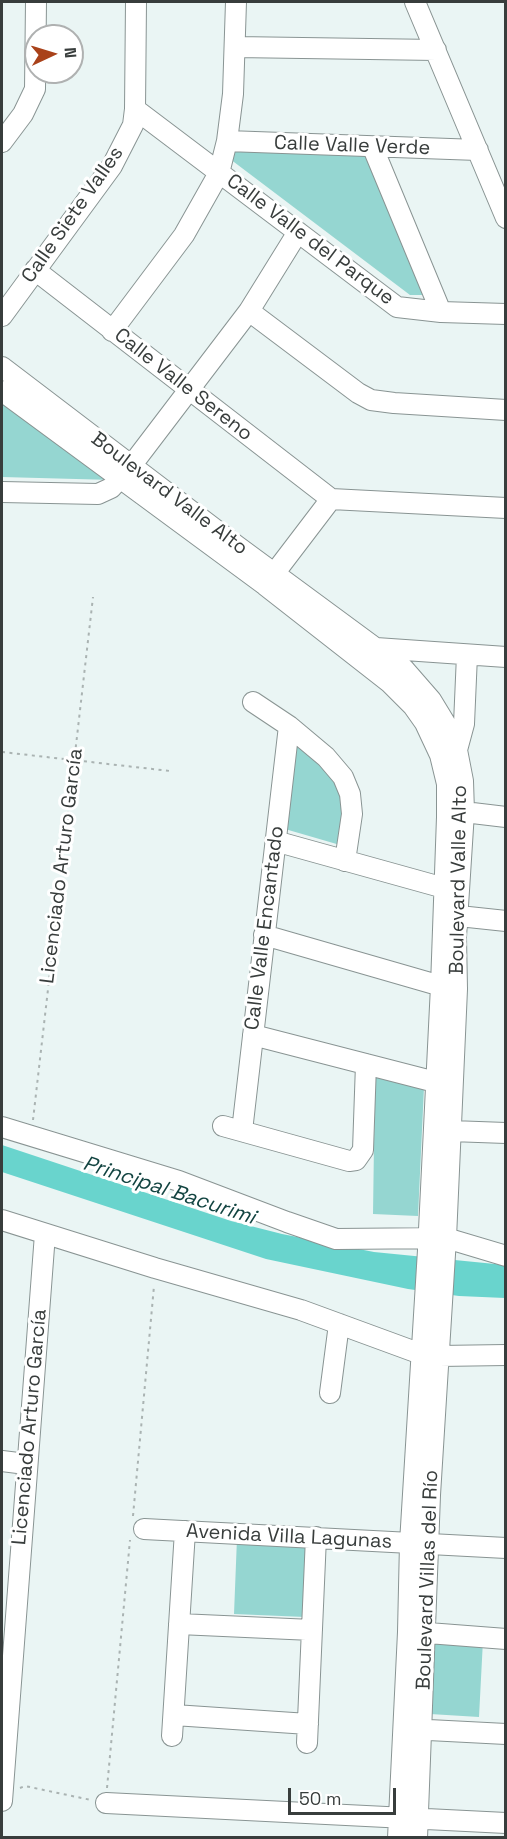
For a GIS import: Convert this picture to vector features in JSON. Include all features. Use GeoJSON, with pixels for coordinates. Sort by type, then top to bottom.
{"type":"FeatureCollection","features":[{"type":"Feature","properties":{"kind":"street"},"geometry":{"type":"LineString","coordinates":[[2,142],[23,114],[35,89],[36,2]]}},
{"type":"Feature","properties":{"kind":"street","name":"Calle Siete Valles"},"geometry":{"type":"LineString","coordinates":[[2,316],[112,166],[133,125],[136,2]]}},
{"type":"Feature","properties":{"kind":"street"},"geometry":{"type":"LineString","coordinates":[[112,331],[184,234],[219,173],[227,141],[233,94],[236,2]]}},
{"type":"Feature","properties":{"kind":"street"},"geometry":{"type":"LineString","coordinates":[[415,2],[506,218]]}},
{"type":"Feature","properties":{"kind":"street"},"geometry":{"type":"LineString","coordinates":[[236,47],[436,50]]}},
{"type":"Feature","properties":{"kind":"street","name":"Calle Valle del Parque"},"geometry":{"type":"LineString","coordinates":[[135,109],[397,307],[441,312],[506,314]]}},
{"type":"Feature","properties":{"kind":"street","name":"Calle Valle Verde"},"geometry":{"type":"LineString","coordinates":[[227,141],[478,150]]}},
{"type":"Feature","properties":{"kind":"street"},"geometry":{"type":"LineString","coordinates":[[373,148],[441,312]]}},
{"type":"Feature","properties":{"kind":"street"},"geometry":{"type":"LineString","coordinates":[[2,492],[98,494],[111,488],[249,311],[298,232]]}},
{"type":"Feature","properties":{"kind":"street","name":"Calle Valle Sereno"},"geometry":{"type":"LineString","coordinates":[[35,270],[331,500]]}},
{"type":"Feature","properties":{"kind":"street"},"geometry":{"type":"LineString","coordinates":[[249,311],[358,393],[371,400],[506,410]]}},
{"type":"Feature","properties":{"kind":"street","name":"Boulevard Valle Alto"},"geometry":{"type":"LineString","coordinates":[[2,367],[125,472]]}},
{"type":"Feature","properties":{"kind":"street","name":"Boulevard Valle Alto"},"geometry":{"type":"LineString","coordinates":[[2,392],[125,472],[270,579],[376,648],[404,669],[431,700],[445,723],[458,750],[463,781],[464,812],[441,986],[444,1084],[450,1131],[436,1244]]}},
{"type":"Feature","properties":{"kind":"street"},"geometry":{"type":"LineString","coordinates":[[270,579],[331,500],[506,508]]}},
{"type":"Feature","properties":{"kind":"street","name":"Boulevard Valle Alto"},"geometry":{"type":"LineString","coordinates":[[270,579],[389,682],[413,706],[425,723],[440,755],[447,784],[452,890],[459,916],[444,1084],[432,1324]]}},
{"type":"Feature","properties":{"kind":"street"},"geometry":{"type":"LineString","coordinates":[[376,648],[506,657]]}},
{"type":"Feature","properties":{"kind":"street"},"geometry":{"type":"LineString","coordinates":[[458,750],[464,724],[467,655]]}},
{"type":"Feature","properties":{"kind":"street"},"geometry":{"type":"LineString","coordinates":[[253,702],[289,726],[326,757],[343,777],[350,794],[351,814],[345,861]]}},
{"type":"Feature","properties":{"kind":"street","name":"Calle Valle Encantado"},"geometry":{"type":"LineString","coordinates":[[289,726],[253,1035],[232,1129],[349,1161],[356,1160],[363,1150],[366,1064]]}},
{"type":"Feature","properties":{"kind":"street"},"geometry":{"type":"LineString","coordinates":[[464,812],[506,817]]}},
{"type":"Feature","properties":{"kind":"street"},"geometry":{"type":"LineString","coordinates":[[275,841],[452,890]]}},
{"type":"Feature","properties":{"kind":"street"},"geometry":{"type":"LineString","coordinates":[[459,916],[506,921]]}},
{"type":"Feature","properties":{"kind":"street"},"geometry":{"type":"LineString","coordinates":[[264,935],[441,986]]}},
{"type":"Feature","properties":{"kind":"street"},"geometry":{"type":"LineString","coordinates":[[253,1035],[444,1084]]}},
{"type":"Feature","properties":{"kind":"street"},"geometry":{"type":"LineString","coordinates":[[2,1127],[179,1181],[336,1239],[436,1244],[506,1256]]}},
{"type":"Feature","properties":{"kind":"street"},"geometry":{"type":"LineString","coordinates":[[450,1131],[506,1133]]}},
{"type":"Feature","properties":{"kind":"street"},"geometry":{"type":"LineString","coordinates":[[2,1220],[155,1268],[302,1310],[430,1355],[506,1355]]}},
{"type":"Feature","properties":{"kind":"street","name":"Licenciado Arturo García"},"geometry":{"type":"LineString","coordinates":[[2,1801],[4,1712],[45,1234]]}},
{"type":"Feature","properties":{"kind":"street"},"geometry":{"type":"LineString","coordinates":[[330,1393],[339,1324]]}},
{"type":"Feature","properties":{"kind":"street","name":"Boulevard Villas del Río"},"geometry":{"type":"LineString","coordinates":[[408,1828],[419,1544],[432,1324]]}},
{"type":"Feature","properties":{"kind":"street","name":"Boulevard Villas del Río"},"geometry":{"type":"LineString","coordinates":[[419,1544],[412,1496],[430,1355]]}},
{"type":"Feature","properties":{"kind":"street"},"geometry":{"type":"LineString","coordinates":[[2,1461],[26,1464]]}},
{"type":"Feature","properties":{"kind":"street","name":"Avenida Villa Lagunas"},"geometry":{"type":"LineString","coordinates":[[144,1529],[506,1548]]}},
{"type":"Feature","properties":{"kind":"street"},"geometry":{"type":"LineString","coordinates":[[172,1736],[185,1531]]}},
{"type":"Feature","properties":{"kind":"street"},"geometry":{"type":"LineString","coordinates":[[174,1715],[307,1734],[316,1537]]}},
{"type":"Feature","properties":{"kind":"street"},"geometry":{"type":"LineString","coordinates":[[179,1624],[312,1630]]}},
{"type":"Feature","properties":{"kind":"street"},"geometry":{"type":"LineString","coordinates":[[417,1633],[506,1639]]}},
{"type":"Feature","properties":{"kind":"street"},"geometry":{"type":"LineString","coordinates":[[412,1729],[506,1734]]}},
{"type":"Feature","properties":{"kind":"street"},"geometry":{"type":"LineString","coordinates":[[106,1803],[408,1828],[506,1823]]}},
{"type":"Feature","properties":{"kind":"path","name":"Licenciado Arturo García"},"geometry":{"type":"LineString","coordinates":[[32,1135],[93,597]]}},
{"type":"Feature","properties":{"kind":"path"},"geometry":{"type":"LineString","coordinates":[[2,753],[170,771]]}},
{"type":"Feature","properties":{"kind":"path"},"geometry":{"type":"LineString","coordinates":[[2,1792],[26,1786],[106,1803]]}},
{"type":"Feature","properties":{"kind":"shaded area"},"geometry":{"type":"Polygon","coordinates":[[[234,143],[365,146],[425,295],[410,295],[230,159],[234,143]]]}},
{"type":"Feature","properties":{"kind":"shaded area"},"geometry":{"type":"Polygon","coordinates":[[[2,397],[113,480],[2,477],[2,397]]]}},
{"type":"Feature","properties":{"kind":"shaded area"},"geometry":{"type":"Polygon","coordinates":[[[296,738],[337,783],[343,812],[340,845],[285,829],[296,738]]]}},
{"type":"Feature","properties":{"kind":"shaded area"},"geometry":{"type":"Polygon","coordinates":[[[375,1073],[424,1087],[418,1216],[373,1214],[375,1073]]]}},
{"type":"Feature","properties":{"kind":"shaded area"},"geometry":{"type":"Polygon","coordinates":[[[2,1145],[231,1221],[282,1234],[374,1252],[505,1265],[505,1298],[459,1296],[408,1289],[266,1259],[2,1172],[2,1145]]]}},
{"type":"Feature","properties":{"kind":"shaded area"},"geometry":{"type":"Polygon","coordinates":[[[237,1538],[308,1541],[305,1617],[234,1614],[237,1538]]]}},
{"type":"Feature","properties":{"kind":"shaded area"},"geometry":{"type":"Polygon","coordinates":[[[434,1638],[483,1640],[479,1717],[430,1714],[434,1638]]]}},
{"type":"Feature","properties":{"kind":"water label","name":"Principal Bacurimi"},"geometry":{"type":"Point","coordinates":[169,1191]}}]}
